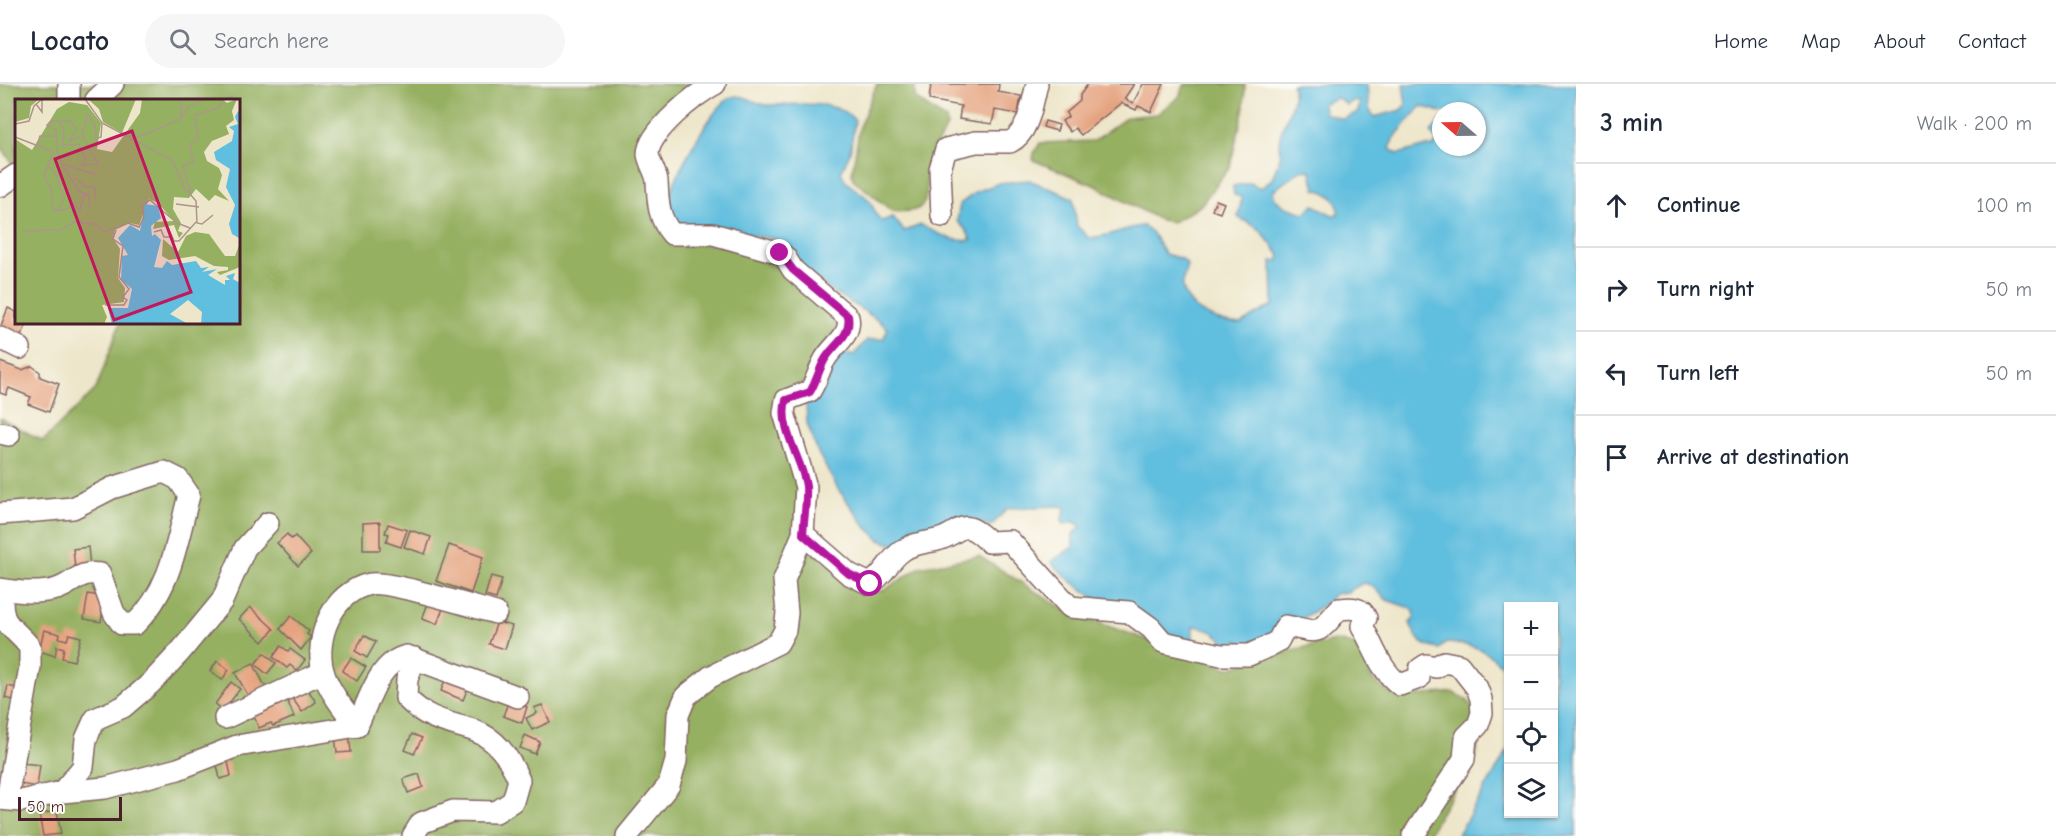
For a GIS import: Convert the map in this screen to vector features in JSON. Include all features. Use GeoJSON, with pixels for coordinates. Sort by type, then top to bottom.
{"type":"FeatureCollection","features":[{"type":"Feature","properties":{"kind":"street"},"geometry":{"type":"LineString","coordinates":[[97,99],[113,84]]}},
{"type":"Feature","properties":{"kind":"street"},"geometry":{"type":"LineString","coordinates":[[627,836],[669,785],[676,761],[678,715],[686,696],[710,677],[778,643],[785,630],[787,613],[783,580],[803,534],[806,487],[788,430],[784,407],[786,400],[795,395],[810,392],[824,360],[848,330],[848,316],[793,270],[780,253],[713,234],[672,234],[666,227],[657,205],[657,179],[648,153],[651,145],[676,112],[696,93],[715,84]]}},
{"type":"Feature","properties":{"kind":"street"},"geometry":{"type":"LineString","coordinates":[[942,216],[940,169],[946,149],[956,145],[1010,142],[1017,139],[1023,131],[1036,84]]}},
{"type":"Feature","properties":{"kind":"street"},"geometry":{"type":"LineString","coordinates":[[0,186],[15,176]]}},
{"type":"Feature","properties":{"kind":"street"},"geometry":{"type":"LineString","coordinates":[[0,338],[20,348]]}},
{"type":"Feature","properties":{"kind":"street"},"geometry":{"type":"LineString","coordinates":[[0,514],[73,508],[112,488],[164,472],[178,479],[189,495],[179,540],[163,590],[148,612],[135,624],[122,624],[114,613],[100,574],[86,572],[58,588],[37,592],[1,590],[2,614],[6,624],[30,647],[30,668],[3,799],[38,798],[62,792],[105,788],[142,779],[237,746],[357,726]]}},
{"type":"Feature","properties":{"kind":"street"},"geometry":{"type":"LineString","coordinates":[[62,792],[83,767],[86,739],[95,719],[123,707],[150,684],[180,652],[222,601],[245,548],[268,522]]}},
{"type":"Feature","properties":{"kind":"street"},"geometry":{"type":"LineString","coordinates":[[803,534],[849,574],[870,584],[883,575],[894,558],[907,547],[940,540],[958,529],[967,528],[978,531],[989,542],[1010,542],[1070,607],[1129,612],[1151,628],[1163,642],[1221,655],[1249,655],[1278,640],[1286,626],[1314,633],[1321,630],[1339,609],[1356,608],[1364,613],[1366,618],[1362,626],[1376,656],[1400,685],[1419,678],[1420,669],[1426,665],[1436,667],[1444,662],[1459,665],[1477,688],[1481,699],[1482,713],[1478,725],[1466,737],[1464,759],[1413,836]]}},
{"type":"Feature","properties":{"kind":"street"},"geometry":{"type":"LineString","coordinates":[[357,726],[323,672],[320,647],[331,612],[350,592],[372,583],[496,613]]}},
{"type":"Feature","properties":{"kind":"street"},"geometry":{"type":"LineString","coordinates":[[357,726],[387,666],[396,658],[407,656],[518,698]]}},
{"type":"Feature","properties":{"kind":"street"},"geometry":{"type":"LineString","coordinates":[[413,836],[421,823],[453,811],[496,812],[513,801],[519,780],[505,753],[489,736],[472,728],[428,716],[406,698],[407,679],[415,658]]}},
{"type":"Feature","properties":{"kind":"street"},"geometry":{"type":"LineString","coordinates":[[225,718],[323,672]]}},
{"type":"Feature","properties":{"kind":"green space"},"geometry":{"type":"Polygon","coordinates":[[[0,84],[704,84],[652,133],[669,240],[682,245],[718,244],[775,259],[833,317],[837,328],[806,382],[790,387],[780,414],[781,436],[798,488],[801,543],[860,588],[883,591],[920,567],[979,556],[1068,612],[1228,668],[1287,651],[1335,641],[1355,645],[1364,655],[1371,678],[1389,693],[1416,696],[1453,692],[1467,700],[1475,710],[1479,728],[1477,752],[1427,836],[0,836],[0,418],[43,441],[96,389],[120,324],[240,324],[240,99],[15,99],[15,168],[0,145],[0,84]]]}},
{"type":"Feature","properties":{"kind":"green space"},"geometry":{"type":"Polygon","coordinates":[[[877,84],[915,84],[915,98],[946,120],[947,126],[929,159],[926,197],[918,209],[892,211],[853,179],[860,125],[877,84]]]}},
{"type":"Feature","properties":{"kind":"green space"},"geometry":{"type":"Polygon","coordinates":[[[1185,84],[1245,84],[1244,107],[1230,167],[1200,206],[1173,222],[1160,220],[1096,186],[1033,160],[1040,143],[1094,141],[1127,117],[1157,114],[1179,97],[1185,84]]]}},
{"type":"Feature","properties":{"kind":"water"},"geometry":{"type":"Polygon","coordinates":[[[1292,84],[1367,84],[1369,109],[1374,117],[1402,110],[1406,104],[1403,84],[1576,84],[1576,836],[1457,836],[1504,757],[1504,818],[1558,818],[1558,602],[1504,602],[1504,668],[1481,649],[1467,645],[1446,643],[1439,649],[1427,646],[1417,638],[1410,623],[1415,616],[1413,609],[1387,600],[1371,585],[1363,583],[1347,592],[1335,594],[1322,606],[1251,650],[1238,640],[1228,647],[1213,632],[1204,628],[1193,626],[1193,643],[1155,629],[1099,601],[1066,577],[1051,562],[1073,547],[1073,534],[1081,527],[1075,522],[1063,524],[1062,518],[1066,508],[1060,506],[1008,508],[991,526],[974,521],[894,545],[880,540],[867,528],[838,489],[818,453],[807,423],[806,401],[823,391],[841,354],[854,355],[867,340],[883,339],[888,329],[823,284],[776,239],[674,225],[671,212],[672,188],[685,159],[715,113],[732,97],[740,96],[767,105],[825,105],[846,113],[855,120],[850,152],[841,172],[850,185],[869,200],[882,221],[893,217],[904,231],[921,225],[951,239],[971,240],[966,230],[957,221],[960,204],[976,192],[999,183],[1029,180],[1073,198],[1077,226],[1089,238],[1144,226],[1152,232],[1165,254],[1182,259],[1187,264],[1183,288],[1191,304],[1206,315],[1240,324],[1273,305],[1272,261],[1278,261],[1280,255],[1259,229],[1238,217],[1242,197],[1234,195],[1233,186],[1250,183],[1261,188],[1272,179],[1281,155],[1280,137],[1292,101],[1292,84]],[[1338,98],[1323,103],[1324,113],[1343,119],[1358,112],[1360,102],[1353,101],[1347,105],[1338,98]],[[1302,169],[1273,191],[1275,199],[1286,207],[1304,213],[1314,205],[1332,215],[1338,214],[1337,205],[1332,197],[1315,189],[1311,171],[1302,169]]]}},
{"type":"Feature","properties":{"kind":"building"},"geometry":{"type":"Polygon","coordinates":[[[931,84],[999,84],[998,92],[1021,96],[1018,114],[995,110],[992,124],[959,119],[961,106],[929,100],[931,84]]]}},
{"type":"Feature","properties":{"kind":"building"},"geometry":{"type":"Polygon","coordinates":[[[1088,84],[1134,84],[1124,99],[1133,103],[1143,84],[1164,84],[1151,112],[1138,106],[1136,110],[1121,103],[1081,135],[1075,128],[1070,132],[1062,121],[1068,117],[1066,113],[1080,101],[1080,95],[1088,84]]]}},
{"type":"Feature","properties":{"kind":"building"},"geometry":{"type":"Polygon","coordinates":[[[1045,121],[1059,125],[1057,131],[1043,127],[1045,121]]]}},
{"type":"Feature","properties":{"kind":"building"},"geometry":{"type":"Polygon","coordinates":[[[1216,200],[1224,203],[1220,213],[1212,210],[1216,200]]]}},
{"type":"Feature","properties":{"kind":"building"},"geometry":{"type":"Polygon","coordinates":[[[8,308],[15,312],[15,324],[27,324],[20,338],[0,328],[8,308]]]}},
{"type":"Feature","properties":{"kind":"building"},"geometry":{"type":"Polygon","coordinates":[[[0,362],[22,370],[32,366],[40,372],[40,377],[59,384],[49,412],[28,404],[31,397],[9,388],[6,395],[0,393],[0,362]]]}},
{"type":"Feature","properties":{"kind":"building"},"geometry":{"type":"Polygon","coordinates":[[[380,522],[380,550],[363,550],[363,523],[380,522]]]}},
{"type":"Feature","properties":{"kind":"building"},"geometry":{"type":"Polygon","coordinates":[[[388,524],[407,530],[401,547],[386,542],[389,534],[385,533],[388,524]]]}},
{"type":"Feature","properties":{"kind":"building"},"geometry":{"type":"Polygon","coordinates":[[[410,530],[431,537],[425,554],[404,547],[410,530]]]}},
{"type":"Feature","properties":{"kind":"building"},"geometry":{"type":"Polygon","coordinates":[[[287,534],[291,539],[295,536],[311,554],[298,566],[277,543],[287,534]]]}},
{"type":"Feature","properties":{"kind":"building"},"geometry":{"type":"Polygon","coordinates":[[[449,545],[483,557],[471,593],[436,581],[449,545]]]}},
{"type":"Feature","properties":{"kind":"building"},"geometry":{"type":"Polygon","coordinates":[[[88,547],[90,566],[75,568],[73,549],[88,547]]]}},
{"type":"Feature","properties":{"kind":"building"},"geometry":{"type":"Polygon","coordinates":[[[491,576],[502,579],[496,599],[485,596],[491,576]]]}},
{"type":"Feature","properties":{"kind":"building"},"geometry":{"type":"Polygon","coordinates":[[[88,594],[99,596],[98,601],[104,602],[101,622],[84,619],[88,594]]]}},
{"type":"Feature","properties":{"kind":"building"},"geometry":{"type":"Polygon","coordinates":[[[429,601],[444,606],[437,624],[422,619],[429,601]]]}},
{"type":"Feature","properties":{"kind":"building"},"geometry":{"type":"Polygon","coordinates":[[[250,607],[274,629],[263,642],[239,619],[250,607]]]}},
{"type":"Feature","properties":{"kind":"building"},"geometry":{"type":"Polygon","coordinates":[[[291,616],[309,631],[307,634],[311,637],[301,650],[280,629],[291,616]]]}},
{"type":"Feature","properties":{"kind":"building"},"geometry":{"type":"Polygon","coordinates":[[[497,622],[512,626],[505,649],[489,644],[497,622]]]}},
{"type":"Feature","properties":{"kind":"building"},"geometry":{"type":"Polygon","coordinates":[[[44,630],[60,634],[59,638],[67,640],[69,634],[81,637],[74,661],[62,658],[64,648],[57,646],[55,656],[39,651],[44,630]]]}},
{"type":"Feature","properties":{"kind":"building"},"geometry":{"type":"Polygon","coordinates":[[[364,635],[376,642],[367,658],[355,651],[364,635]]]}},
{"type":"Feature","properties":{"kind":"building"},"geometry":{"type":"Polygon","coordinates":[[[281,646],[288,651],[290,649],[305,660],[297,671],[290,665],[287,668],[273,657],[281,646]]]}},
{"type":"Feature","properties":{"kind":"building"},"geometry":{"type":"Polygon","coordinates":[[[264,653],[276,663],[267,674],[255,664],[264,653]]]}},
{"type":"Feature","properties":{"kind":"building"},"geometry":{"type":"Polygon","coordinates":[[[351,658],[366,667],[357,681],[342,671],[351,658]]]}},
{"type":"Feature","properties":{"kind":"building"},"geometry":{"type":"Polygon","coordinates":[[[217,661],[229,670],[222,680],[210,671],[217,661]]]}},
{"type":"Feature","properties":{"kind":"building"},"geometry":{"type":"Polygon","coordinates":[[[253,663],[266,688],[249,697],[235,673],[253,663]]]}},
{"type":"Feature","properties":{"kind":"building"},"geometry":{"type":"Polygon","coordinates":[[[447,674],[470,683],[463,700],[441,691],[447,674]]]}},
{"type":"Feature","properties":{"kind":"building"},"geometry":{"type":"Polygon","coordinates":[[[231,682],[240,689],[224,710],[215,704],[231,682]]]}},
{"type":"Feature","properties":{"kind":"building"},"geometry":{"type":"Polygon","coordinates":[[[8,686],[25,690],[21,702],[5,698],[8,686]]]}},
{"type":"Feature","properties":{"kind":"building"},"geometry":{"type":"Polygon","coordinates":[[[307,688],[316,702],[302,712],[292,698],[307,688]]]}},
{"type":"Feature","properties":{"kind":"building"},"geometry":{"type":"Polygon","coordinates":[[[286,697],[294,717],[273,726],[271,723],[259,728],[252,712],[286,697]]]}},
{"type":"Feature","properties":{"kind":"building"},"geometry":{"type":"Polygon","coordinates":[[[509,700],[527,707],[522,723],[503,716],[509,700]]]}},
{"type":"Feature","properties":{"kind":"building"},"geometry":{"type":"Polygon","coordinates":[[[542,705],[550,722],[532,730],[526,718],[537,713],[534,708],[542,705]]]}},
{"type":"Feature","properties":{"kind":"building"},"geometry":{"type":"Polygon","coordinates":[[[349,733],[351,752],[337,753],[335,735],[349,733]]]}},
{"type":"Feature","properties":{"kind":"building"},"geometry":{"type":"Polygon","coordinates":[[[412,734],[422,738],[414,754],[405,750],[412,734]]]}},
{"type":"Feature","properties":{"kind":"building"},"geometry":{"type":"Polygon","coordinates":[[[525,735],[540,742],[535,754],[520,748],[525,735]]]}},
{"type":"Feature","properties":{"kind":"building"},"geometry":{"type":"Polygon","coordinates":[[[228,762],[231,776],[220,779],[217,765],[228,762]]]}},
{"type":"Feature","properties":{"kind":"building"},"geometry":{"type":"Polygon","coordinates":[[[22,763],[40,765],[37,787],[20,784],[22,763]]]}},
{"type":"Feature","properties":{"kind":"building"},"geometry":{"type":"Polygon","coordinates":[[[419,774],[423,787],[408,793],[403,779],[419,774]]]}},
{"type":"Feature","properties":{"kind":"building"},"geometry":{"type":"Polygon","coordinates":[[[57,811],[61,834],[43,836],[39,814],[57,811]]]}},
{"type":"Feature","properties":{"kind":"route"},"geometry":{"type":"LineString","coordinates":[[780,253],[793,270],[848,316],[849,323],[844,337],[824,360],[810,392],[795,395],[786,400],[784,407],[788,430],[806,487],[803,534],[849,574],[870,584]]}}]}
